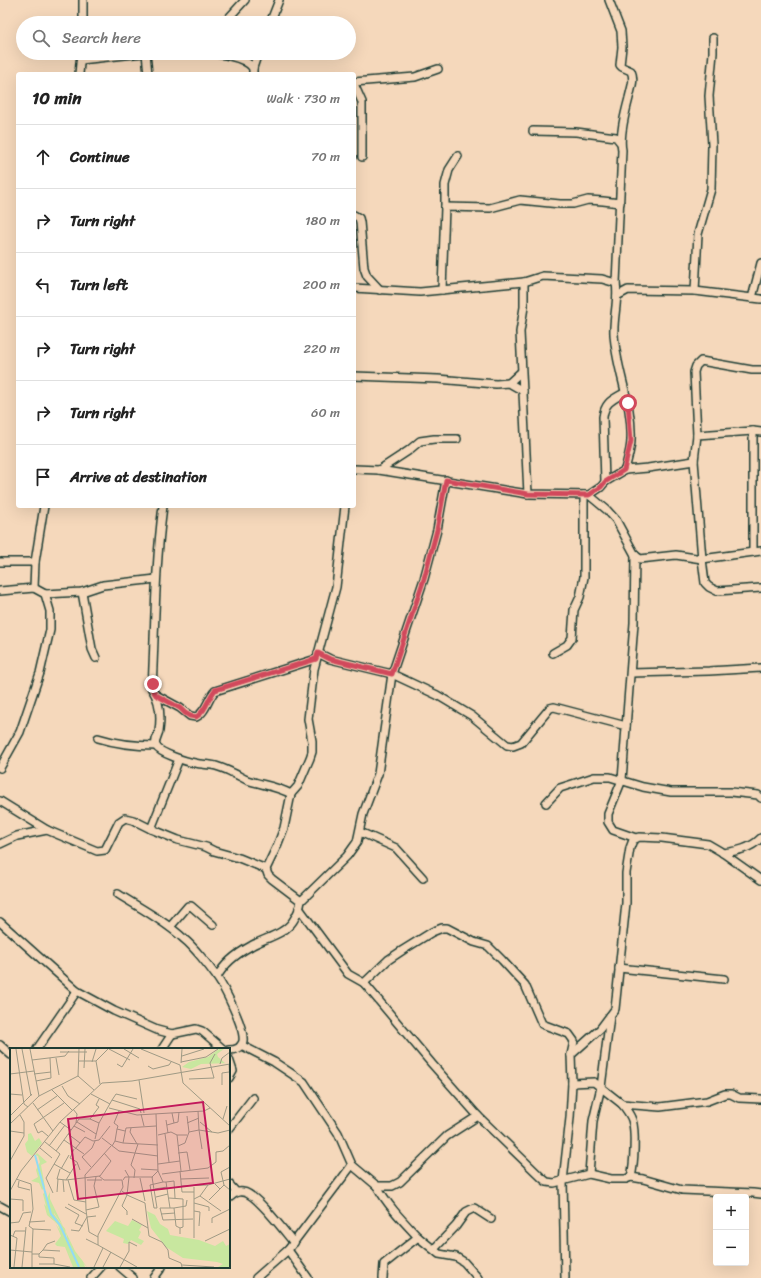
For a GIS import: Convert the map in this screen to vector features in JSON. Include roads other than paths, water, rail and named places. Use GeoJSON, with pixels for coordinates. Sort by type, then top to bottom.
{"type":"FeatureCollection","features":[{"type":"Feature","properties":{"kind":"street"},"geometry":{"type":"LineString","coordinates":[[83,16],[84,0]]}},
{"type":"Feature","properties":{"kind":"street"},"geometry":{"type":"LineString","coordinates":[[230,16],[245,0]]}},
{"type":"Feature","properties":{"kind":"street"},"geometry":{"type":"LineString","coordinates":[[273,16],[279,0]]}},
{"type":"Feature","properties":{"kind":"street"},"geometry":{"type":"LineString","coordinates":[[610,0],[621,31],[622,47],[620,65],[631,71],[634,78],[620,142]]}},
{"type":"Feature","properties":{"kind":"street"},"geometry":{"type":"LineString","coordinates":[[695,291],[698,234],[711,189],[712,145],[709,96],[713,38]]}},
{"type":"Feature","properties":{"kind":"street"},"geometry":{"type":"LineString","coordinates":[[79,72],[81,60]]}},
{"type":"Feature","properties":{"kind":"street"},"geometry":{"type":"LineString","coordinates":[[146,60],[148,72]]}},
{"type":"Feature","properties":{"kind":"street"},"geometry":{"type":"LineString","coordinates":[[242,60],[250,65],[253,71]]}},
{"type":"Feature","properties":{"kind":"street"},"geometry":{"type":"LineString","coordinates":[[253,71],[256,60]]}},
{"type":"Feature","properties":{"kind":"street"},"geometry":{"type":"LineString","coordinates":[[356,83],[415,77],[438,70]]}},
{"type":"Feature","properties":{"kind":"street"},"geometry":{"type":"LineString","coordinates":[[356,88],[362,102],[362,157]]}},
{"type":"Feature","properties":{"kind":"street"},"geometry":{"type":"LineString","coordinates":[[533,131],[576,132],[609,136],[616,137],[620,142],[622,150],[616,283],[617,296],[614,318],[614,335],[624,393],[628,403],[631,441],[624,470]]}},
{"type":"Feature","properties":{"kind":"street"},"geometry":{"type":"LineString","coordinates":[[442,290],[445,185],[449,170],[458,156]]}},
{"type":"Feature","properties":{"kind":"street"},"geometry":{"type":"LineString","coordinates":[[445,207],[490,208],[520,200],[560,204],[573,204],[588,200],[620,203]]}},
{"type":"Feature","properties":{"kind":"street"},"geometry":{"type":"LineString","coordinates":[[356,216],[359,218],[360,222],[364,268],[367,276],[380,290]]}},
{"type":"Feature","properties":{"kind":"street"},"geometry":{"type":"LineString","coordinates":[[752,298],[761,263]]}},
{"type":"Feature","properties":{"kind":"street"},"geometry":{"type":"LineString","coordinates":[[356,288],[420,292],[524,282],[543,276],[602,279],[616,283]]}},
{"type":"Feature","properties":{"kind":"street"},"geometry":{"type":"LineString","coordinates":[[524,282],[524,307],[520,332],[528,494]]}},
{"type":"Feature","properties":{"kind":"street"},"geometry":{"type":"LineString","coordinates":[[617,296],[628,290],[695,291],[761,299]]}},
{"type":"Feature","properties":{"kind":"street"},"geometry":{"type":"LineString","coordinates":[[761,370],[746,369],[701,361],[696,366],[694,372],[697,435],[694,461],[705,582],[709,587],[717,591],[761,588]]}},
{"type":"Feature","properties":{"kind":"street"},"geometry":{"type":"LineString","coordinates":[[510,383],[521,372]]}},
{"type":"Feature","properties":{"kind":"street"},"geometry":{"type":"LineString","coordinates":[[356,376],[438,379],[496,384],[510,383],[523,391]]}},
{"type":"Feature","properties":{"kind":"street"},"geometry":{"type":"LineString","coordinates":[[605,482],[602,416],[608,403],[624,393]]}},
{"type":"Feature","properties":{"kind":"street"},"geometry":{"type":"LineString","coordinates":[[697,435],[753,431],[761,432]]}},
{"type":"Feature","properties":{"kind":"street"},"geometry":{"type":"LineString","coordinates":[[587,495],[608,510],[616,520],[635,555],[640,559],[676,555],[702,559],[757,551],[753,431]]}},
{"type":"Feature","properties":{"kind":"street"},"geometry":{"type":"LineString","coordinates":[[379,470],[408,451],[420,441],[434,438],[457,439]]}},
{"type":"Feature","properties":{"kind":"street"},"geometry":{"type":"LineString","coordinates":[[356,469],[379,470],[528,494],[587,495],[601,487],[605,482],[624,470],[694,461]]}},
{"type":"Feature","properties":{"kind":"street"},"geometry":{"type":"LineString","coordinates":[[217,977],[223,967],[251,946],[280,932],[291,924],[300,905],[347,856],[357,842],[364,814],[378,774],[392,674],[424,579],[437,530],[446,480]]}},
{"type":"Feature","properties":{"kind":"street"},"geometry":{"type":"LineString","coordinates":[[553,653],[567,645],[572,638],[574,610],[580,597],[582,584],[587,495]]}},
{"type":"Feature","properties":{"kind":"street"},"geometry":{"type":"LineString","coordinates":[[34,588],[44,508]]}},
{"type":"Feature","properties":{"kind":"street"},"geometry":{"type":"LineString","coordinates":[[163,508],[156,579],[152,689],[156,695],[160,716],[159,734],[156,746],[159,750],[179,759],[214,766],[233,772],[244,779],[258,784],[281,788],[291,794]]}},
{"type":"Feature","properties":{"kind":"street"},"geometry":{"type":"LineString","coordinates":[[345,508],[336,587],[317,656],[308,719],[312,741],[312,752],[298,786],[291,794],[284,828],[266,869],[268,875],[300,905],[348,974],[364,983],[478,1116],[547,1182],[554,1183],[589,1174],[611,1179],[626,1179],[631,1177],[643,1179],[682,1190],[761,1194]]}},
{"type":"Feature","properties":{"kind":"street"},"geometry":{"type":"LineString","coordinates":[[635,555],[634,623],[622,780],[608,814],[608,822],[613,830],[636,838],[662,838],[708,844],[761,880]]}},
{"type":"Feature","properties":{"kind":"street"},"geometry":{"type":"LineString","coordinates":[[0,562],[36,562]]}},
{"type":"Feature","properties":{"kind":"street"},"geometry":{"type":"LineString","coordinates":[[0,591],[34,588],[45,594],[82,592],[103,585],[156,579]]}},
{"type":"Feature","properties":{"kind":"street"},"geometry":{"type":"LineString","coordinates":[[82,592],[92,649],[96,658]]}},
{"type":"Feature","properties":{"kind":"street"},"geometry":{"type":"LineString","coordinates":[[0,768],[20,732],[40,673],[50,630],[50,611],[45,594]]}},
{"type":"Feature","properties":{"kind":"street"},"geometry":{"type":"LineString","coordinates":[[156,695],[180,708],[190,716],[196,717],[202,712],[215,690],[317,656],[392,674],[437,695],[472,716],[507,745],[513,746],[522,743],[550,708],[554,707],[626,726]]}},
{"type":"Feature","properties":{"kind":"street"},"geometry":{"type":"LineString","coordinates":[[631,673],[761,668]]}},
{"type":"Feature","properties":{"kind":"street"},"geometry":{"type":"LineString","coordinates":[[98,738],[116,743],[156,746]]}},
{"type":"Feature","properties":{"kind":"street"},"geometry":{"type":"LineString","coordinates":[[151,829],[179,759]]}},
{"type":"Feature","properties":{"kind":"street"},"geometry":{"type":"LineString","coordinates":[[546,803],[560,788],[594,777],[610,777],[643,787],[671,792],[730,792],[758,795],[761,798]]}},
{"type":"Feature","properties":{"kind":"street"},"geometry":{"type":"LineString","coordinates":[[0,801],[47,830],[97,851],[105,850],[119,822],[125,818],[133,820],[178,840],[206,846],[214,851],[239,858],[266,869]]}},
{"type":"Feature","properties":{"kind":"street"},"geometry":{"type":"LineString","coordinates":[[0,844],[17,836],[47,830]]}},
{"type":"Feature","properties":{"kind":"street"},"geometry":{"type":"LineString","coordinates":[[360,832],[396,848],[423,878]]}},
{"type":"Feature","properties":{"kind":"street"},"geometry":{"type":"LineString","coordinates":[[571,1055],[600,1028],[615,1009],[625,910],[626,873],[632,842],[636,838]]}},
{"type":"Feature","properties":{"kind":"street"},"geometry":{"type":"LineString","coordinates":[[723,853],[737,852],[757,843],[761,838]]}},
{"type":"Feature","properties":{"kind":"street"},"geometry":{"type":"LineString","coordinates":[[118,894],[185,939],[217,977],[235,1012],[242,1030],[243,1040],[241,1045],[235,1050],[230,1050]]}},
{"type":"Feature","properties":{"kind":"street"},"geometry":{"type":"LineString","coordinates":[[170,928],[188,906],[191,906],[213,925]]}},
{"type":"Feature","properties":{"kind":"street"},"geometry":{"type":"LineString","coordinates":[[0,922],[77,991],[114,1011],[157,1030],[172,1034],[196,1029],[202,1031],[222,1048]]}},
{"type":"Feature","properties":{"kind":"street"},"geometry":{"type":"LineString","coordinates":[[364,983],[388,960],[403,950],[432,932],[442,928],[447,928],[474,942],[488,946],[525,985],[542,1024],[569,1034],[574,1041],[571,1055],[572,1083],[570,1118],[563,1181],[565,1278]]}},
{"type":"Feature","properties":{"kind":"street"},"geometry":{"type":"LineString","coordinates":[[619,968],[724,979]]}},
{"type":"Feature","properties":{"kind":"street"},"geometry":{"type":"LineString","coordinates":[[38,1048],[77,991]]}},
{"type":"Feature","properties":{"kind":"street"},"geometry":{"type":"LineString","coordinates":[[589,1174],[593,1121],[601,1087],[610,1016]]}},
{"type":"Feature","properties":{"kind":"street"},"geometry":{"type":"LineString","coordinates":[[163,1048],[172,1034]]}},
{"type":"Feature","properties":{"kind":"street"},"geometry":{"type":"LineString","coordinates":[[0,1045],[10,1054]]}},
{"type":"Feature","properties":{"kind":"street"},"geometry":{"type":"LineString","coordinates":[[241,1045],[274,1062],[304,1082],[338,1133],[352,1165],[377,1186],[384,1199],[394,1212],[418,1237],[439,1254],[456,1257],[464,1262],[478,1278]]}},
{"type":"Feature","properties":{"kind":"street"},"geometry":{"type":"LineString","coordinates":[[230,1062],[233,1071],[230,1076]]}},
{"type":"Feature","properties":{"kind":"street"},"geometry":{"type":"LineString","coordinates":[[572,1083],[594,1082],[622,1104],[628,1111],[633,1122],[634,1164],[631,1177]]}},
{"type":"Feature","properties":{"kind":"street"},"geometry":{"type":"LineString","coordinates":[[622,1104],[660,1107],[707,1101],[725,1094],[731,1094],[739,1098],[761,1100]]}},
{"type":"Feature","properties":{"kind":"street"},"geometry":{"type":"LineString","coordinates":[[230,1128],[253,1098]]}},
{"type":"Feature","properties":{"kind":"street"},"geometry":{"type":"LineString","coordinates":[[377,1186],[392,1186],[400,1182],[447,1136],[478,1116]]}},
{"type":"Feature","properties":{"kind":"street"},"geometry":{"type":"LineString","coordinates":[[256,1278],[294,1243],[352,1165]]}},
{"type":"Feature","properties":{"kind":"street"},"geometry":{"type":"LineString","coordinates":[[230,1185],[236,1192]]}},
{"type":"Feature","properties":{"kind":"street"},"geometry":{"type":"LineString","coordinates":[[230,1197],[236,1192],[245,1192],[259,1202],[294,1243]]}},
{"type":"Feature","properties":{"kind":"street"},"geometry":{"type":"LineString","coordinates":[[0,1206],[10,1211]]}},
{"type":"Feature","properties":{"kind":"street"},"geometry":{"type":"LineString","coordinates":[[434,1249],[470,1209],[474,1208],[491,1219]]}},
{"type":"Feature","properties":{"kind":"street"},"geometry":{"type":"LineString","coordinates":[[383,1278],[384,1264],[418,1237]]}},
{"type":"Feature","properties":{"kind":"street"},"geometry":{"type":"LineString","coordinates":[[288,1250],[308,1278]]}},
{"type":"Feature","properties":{"kind":"street"},"geometry":{"type":"LineString","coordinates":[[91,1278],[100,1268]]}},
{"type":"Feature","properties":{"kind":"street"},"geometry":{"type":"LineString","coordinates":[[121,1268],[133,1278]]}},
{"type":"Feature","properties":{"kind":"street"},"geometry":{"type":"LineString","coordinates":[[154,1278],[161,1268]]}}]}
